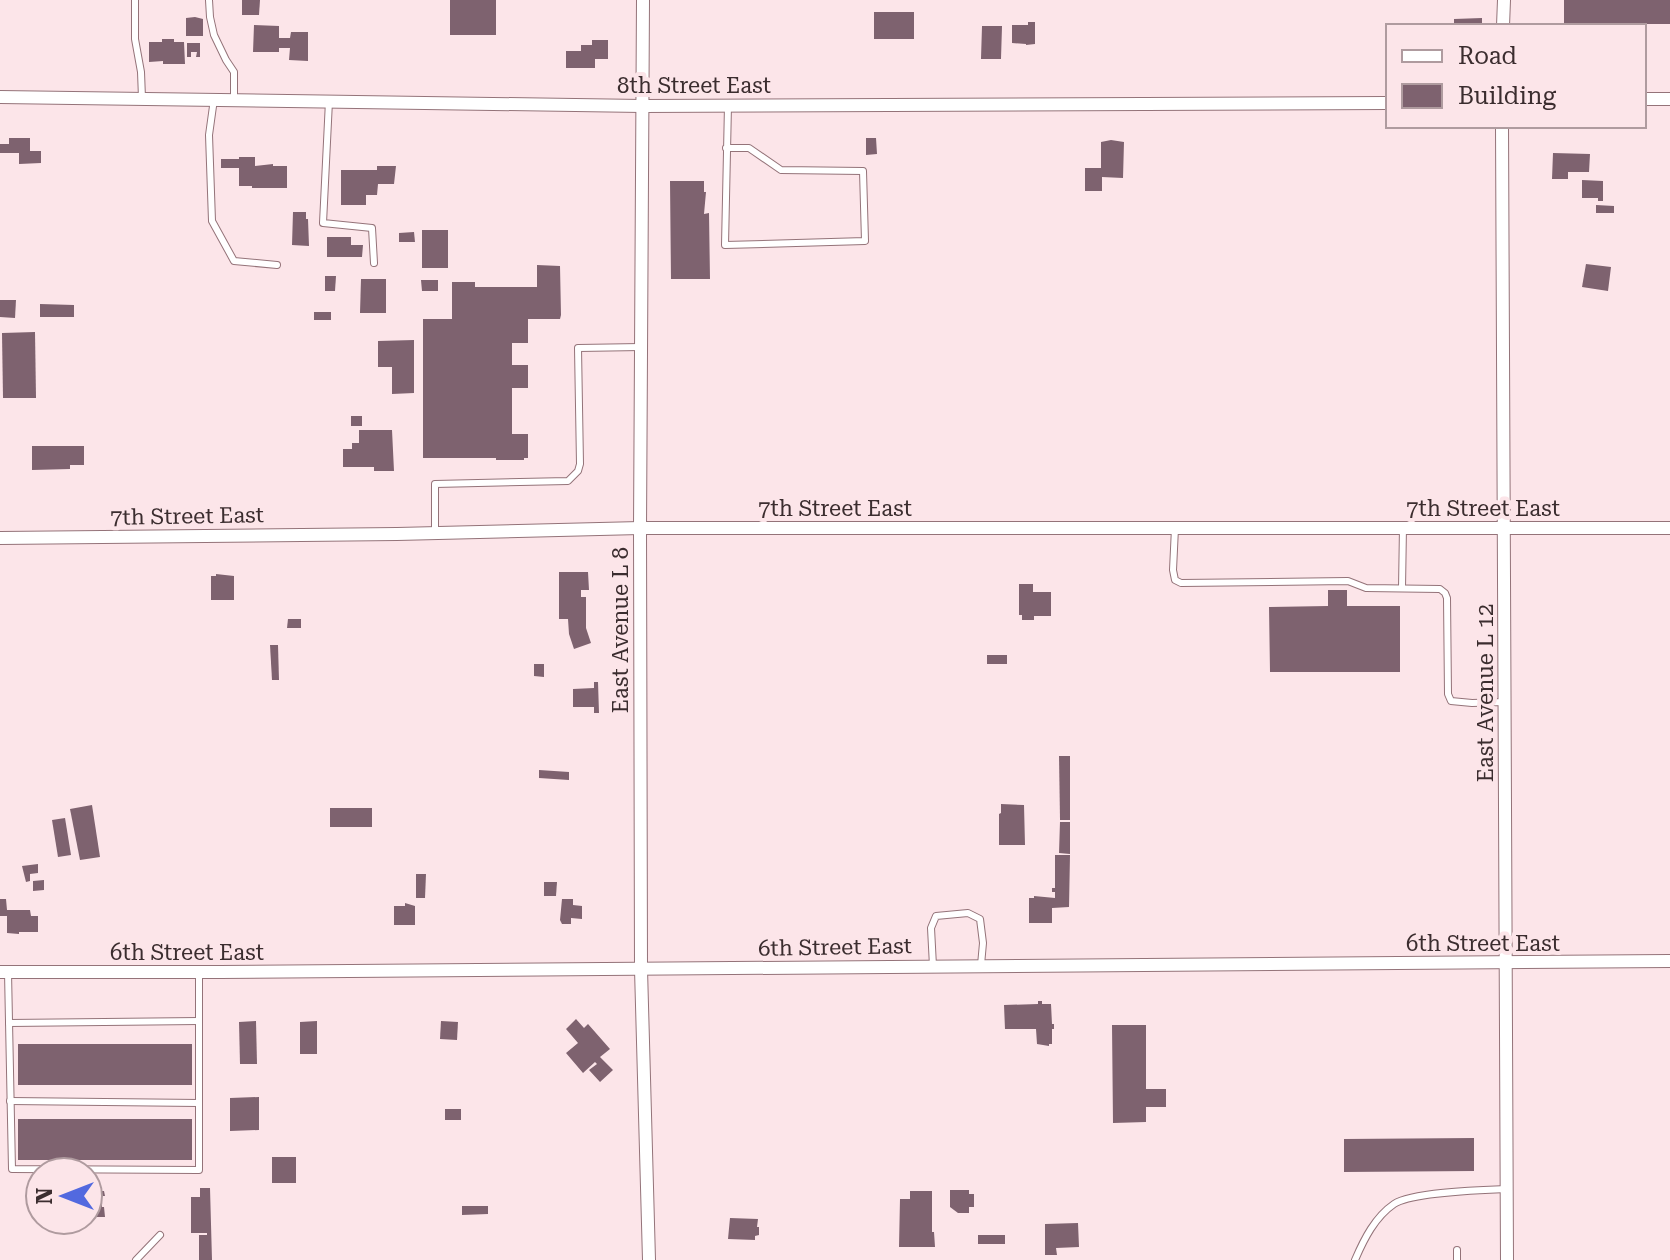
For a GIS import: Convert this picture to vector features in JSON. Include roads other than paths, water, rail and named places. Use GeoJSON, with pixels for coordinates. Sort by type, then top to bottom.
{"type":"FeatureCollection","features":[{"type":"Feature","properties":{"kind":"street","name":"East Avenue L 8"},"geometry":{"type":"LineString","coordinates":[[643,0],[641,969],[649,1260]]}},
{"type":"Feature","properties":{"kind":"street"},"geometry":{"type":"LineString","coordinates":[[1503,24],[1504,0]]}},
{"type":"Feature","properties":{"kind":"street","name":"8th Street East"},"geometry":{"type":"LineString","coordinates":[[0,97],[642,106],[1386,103]]}},
{"type":"Feature","properties":{"kind":"street"},"geometry":{"type":"LineString","coordinates":[[1646,99],[1670,99]]}},
{"type":"Feature","properties":{"kind":"street","name":"East Avenue L 12"},"geometry":{"type":"LineString","coordinates":[[1502,128],[1507,1260]]}},
{"type":"Feature","properties":{"kind":"street","name":"7th Street East"},"geometry":{"type":"LineString","coordinates":[[0,538],[640,528],[1670,528]]}},
{"type":"Feature","properties":{"kind":"street","name":"6th Street East"},"geometry":{"type":"LineString","coordinates":[[4,972],[1670,961]]}},
{"type":"Feature","properties":{"kind":"lane"},"geometry":{"type":"LineString","coordinates":[[135,0],[135,39],[142,98]]}},
{"type":"Feature","properties":{"kind":"lane"},"geometry":{"type":"LineString","coordinates":[[209,0],[214,35],[234,72],[234,99]]}},
{"type":"Feature","properties":{"kind":"lane"},"geometry":{"type":"LineString","coordinates":[[214,99],[209,135],[212,221],[234,261],[277,265]]}},
{"type":"Feature","properties":{"kind":"lane"},"geometry":{"type":"LineString","coordinates":[[329,101],[323,223],[372,228],[374,263]]}},
{"type":"Feature","properties":{"kind":"lane"},"geometry":{"type":"LineString","coordinates":[[726,148],[749,148],[781,170],[863,171],[865,241],[725,245],[726,148],[728,105]]}},
{"type":"Feature","properties":{"kind":"lane"},"geometry":{"type":"LineString","coordinates":[[435,533],[435,484],[568,481],[574,476],[580,464],[578,348],[641,347]]}},
{"type":"Feature","properties":{"kind":"lane"},"geometry":{"type":"LineString","coordinates":[[1402,588],[1403,527]]}},
{"type":"Feature","properties":{"kind":"lane"},"geometry":{"type":"LineString","coordinates":[[1175,528],[1173,570],[1175,580],[1181,583],[1348,581],[1366,588],[1440,589],[1447,598],[1448,694],[1451,701],[1505,702]]}},
{"type":"Feature","properties":{"kind":"lane"},"geometry":{"type":"LineString","coordinates":[[933,966],[931,928],[936,916],[968,913],[980,919],[983,943],[981,965]]}},
{"type":"Feature","properties":{"kind":"lane"},"geometry":{"type":"LineString","coordinates":[[4,972],[9,1023],[12,1169],[199,1170],[199,972]]}},
{"type":"Feature","properties":{"kind":"lane"},"geometry":{"type":"LineString","coordinates":[[9,1023],[199,1021]]}},
{"type":"Feature","properties":{"kind":"lane"},"geometry":{"type":"LineString","coordinates":[[10,1101],[199,1103]]}},
{"type":"Feature","properties":{"kind":"lane"},"geometry":{"type":"LineString","coordinates":[[1355,1260],[1368,1233],[1397,1201],[1418,1196],[1506,1189]]}},
{"type":"Feature","properties":{"kind":"lane"},"geometry":{"type":"LineString","coordinates":[[136,1260],[160,1235]]}},
{"type":"Feature","properties":{"kind":"lane"},"geometry":{"type":"LineString","coordinates":[[1457,1250],[1457,1260]]}}]}
